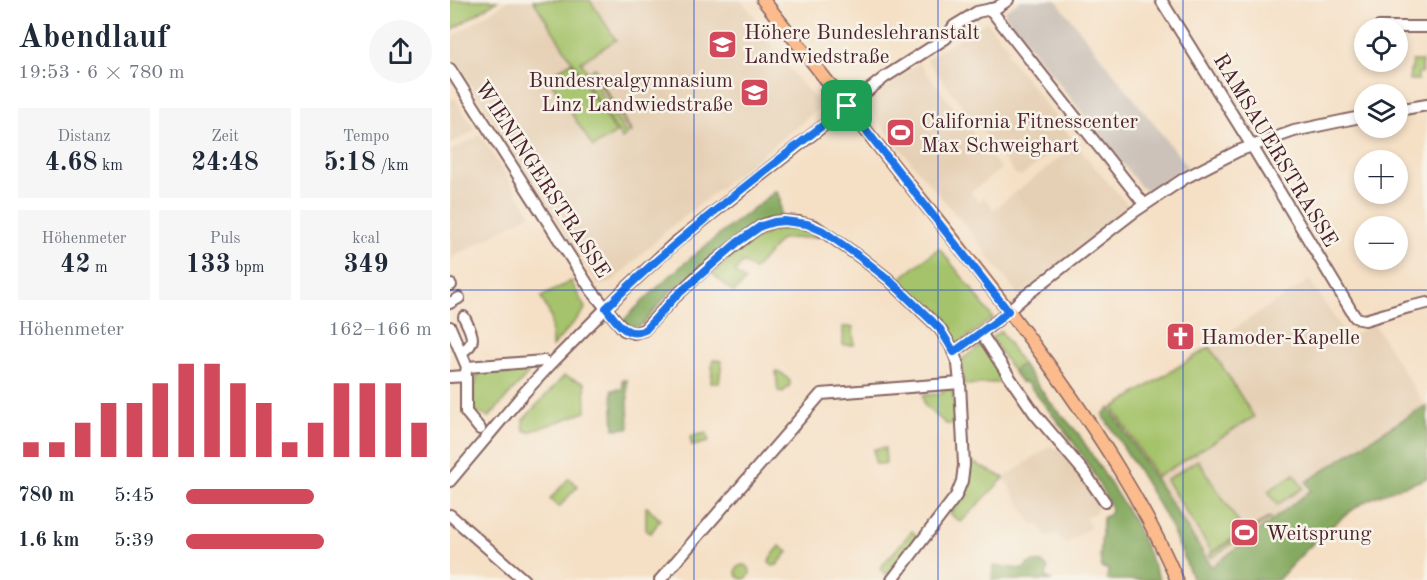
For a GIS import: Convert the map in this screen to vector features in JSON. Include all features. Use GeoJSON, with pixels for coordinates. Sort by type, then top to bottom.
{"type":"FeatureCollection","features":[{"type":"Feature","properties":{"kind":"main road"},"geometry":{"type":"LineString","coordinates":[[763,0],[1008,311],[1066,389],[1110,454],[1157,536],[1177,580]]}},
{"type":"Feature","properties":{"kind":"street"},"geometry":{"type":"LineString","coordinates":[[450,481],[524,393],[606,308],[675,243],[894,70],[946,38],[953,27],[977,12],[1000,6],[1008,0]]}},
{"type":"Feature","properties":{"kind":"street","name":"RAMSAUERSTRASSE"},"geometry":{"type":"LineString","coordinates":[[1161,0],[1355,317],[1372,318],[1427,303]]}},
{"type":"Feature","properties":{"kind":"street"},"geometry":{"type":"LineString","coordinates":[[990,9],[1144,204]]}},
{"type":"Feature","properties":{"kind":"street"},"geometry":{"type":"LineString","coordinates":[[1408,27],[1427,27]]}},
{"type":"Feature","properties":{"kind":"street","name":"WIENINGERSTRASSE"},"geometry":{"type":"LineString","coordinates":[[450,69],[592,291],[624,330],[634,333],[645,330],[675,297],[751,233],[761,226],[784,221],[815,226],[860,257],[888,279],[940,329],[954,352]]}},
{"type":"Feature","properties":{"kind":"street"},"geometry":{"type":"LineString","coordinates":[[1408,108],[1427,105]]}},
{"type":"Feature","properties":{"kind":"street"},"geometry":{"type":"LineString","coordinates":[[892,580],[959,489],[964,465],[960,383],[954,352],[1144,204],[1203,168],[1252,146],[1294,131],[1354,118]]}},
{"type":"Feature","properties":{"kind":"street"},"geometry":{"type":"LineString","coordinates":[[461,352],[468,349],[472,341],[467,316],[450,326],[467,371],[466,412],[480,429]]}},
{"type":"Feature","properties":{"kind":"street"},"geometry":{"type":"LineString","coordinates":[[981,333],[1035,414],[1085,472],[1105,502]]}},
{"type":"Feature","properties":{"kind":"street"},"geometry":{"type":"LineString","coordinates":[[450,377],[467,371],[544,361]]}},
{"type":"Feature","properties":{"kind":"street"},"geometry":{"type":"LineString","coordinates":[[660,580],[821,394],[960,383]]}},
{"type":"Feature","properties":{"kind":"street"},"geometry":{"type":"LineString","coordinates":[[450,515],[524,580]]}},
{"type":"Feature","properties":{"kind":"shaded area"},"geometry":{"type":"Polygon","coordinates":[[[509,0],[741,0],[763,27],[769,42],[817,101],[818,108],[665,232],[611,283],[601,285],[597,283],[450,53],[450,38],[509,0]]]}},
{"type":"Feature","properties":{"kind":"shaded area"},"geometry":{"type":"Polygon","coordinates":[[[1021,0],[1056,0],[1187,166],[1149,190],[1146,191],[1141,187],[1005,15],[1005,10],[1021,0]]]}},
{"type":"Feature","properties":{"kind":"shaded area"},"geometry":{"type":"Polygon","coordinates":[[[986,22],[1010,50],[1006,53],[1071,137],[1022,176],[1016,175],[927,60],[986,22]]]}},
{"type":"Feature","properties":{"kind":"shaded area"},"geometry":{"type":"Polygon","coordinates":[[[919,63],[1001,169],[971,192],[978,202],[984,197],[994,209],[1076,145],[1131,209],[1019,296],[968,229],[867,106],[876,95],[919,63]]]}},
{"type":"Feature","properties":{"kind":"shaded area"},"geometry":{"type":"Polygon","coordinates":[[[455,98],[475,130],[450,144],[450,101],[455,98]]]}},
{"type":"Feature","properties":{"kind":"shaded area"},"geometry":{"type":"Polygon","coordinates":[[[480,135],[531,214],[450,259],[450,151],[480,135]]]}},
{"type":"Feature","properties":{"kind":"shaded area"},"geometry":{"type":"Polygon","coordinates":[[[1310,280],[1348,339],[1374,324],[1425,406],[1306,481],[1311,490],[1212,567],[1110,408],[1310,280]]]}},
{"type":"Feature","properties":{"kind":"shaded area"},"geometry":{"type":"Polygon","coordinates":[[[1050,446],[1061,450],[1100,501],[1095,513],[1085,517],[1091,527],[1065,544],[1056,532],[1047,537],[1038,523],[1033,525],[1004,478],[1050,446]]]}},
{"type":"Feature","properties":{"kind":"green space"},"geometry":{"type":"Polygon","coordinates":[[[450,0],[498,0],[450,31],[450,0]]]}},
{"type":"Feature","properties":{"kind":"green space"},"geometry":{"type":"Polygon","coordinates":[[[533,0],[590,0],[616,40],[581,62],[627,135],[622,139],[533,0]]]}},
{"type":"Feature","properties":{"kind":"green space"},"geometry":{"type":"Polygon","coordinates":[[[1412,61],[1422,61],[1422,73],[1418,73],[1418,80],[1409,80],[1412,61]]]}},
{"type":"Feature","properties":{"kind":"green space"},"geometry":{"type":"Polygon","coordinates":[[[571,62],[616,133],[593,147],[548,77],[571,62]]]}},
{"type":"Feature","properties":{"kind":"green space"},"geometry":{"type":"Polygon","coordinates":[[[595,68],[601,77],[599,79],[632,132],[630,133],[597,80],[595,81],[589,72],[595,68]]]}},
{"type":"Feature","properties":{"kind":"green space"},"geometry":{"type":"Polygon","coordinates":[[[776,191],[780,197],[781,216],[753,225],[735,238],[670,292],[643,324],[633,326],[626,323],[624,320],[678,269],[776,191]]]}},
{"type":"Feature","properties":{"kind":"green space"},"geometry":{"type":"Polygon","coordinates":[[[787,228],[799,229],[819,237],[781,239],[754,270],[743,262],[735,272],[745,281],[734,293],[712,273],[756,239],[787,228]]]}},
{"type":"Feature","properties":{"kind":"green space"},"geometry":{"type":"Polygon","coordinates":[[[939,248],[993,318],[959,343],[953,341],[897,281],[939,248]]]}},
{"type":"Feature","properties":{"kind":"green space"},"geometry":{"type":"Polygon","coordinates":[[[571,281],[585,308],[552,347],[551,317],[541,297],[571,281]]]}},
{"type":"Feature","properties":{"kind":"green space"},"geometry":{"type":"Polygon","coordinates":[[[843,327],[853,327],[854,345],[843,345],[843,327]]]}},
{"type":"Feature","properties":{"kind":"green space"},"geometry":{"type":"Polygon","coordinates":[[[1001,331],[1022,364],[1013,371],[991,338],[1001,331]]]}},
{"type":"Feature","properties":{"kind":"green space"},"geometry":{"type":"Polygon","coordinates":[[[983,344],[1007,381],[964,385],[961,360],[983,344]]]}},
{"type":"Feature","properties":{"kind":"green space"},"geometry":{"type":"Polygon","coordinates":[[[1210,347],[1254,417],[1157,477],[1113,408],[1210,347]]]}},
{"type":"Feature","properties":{"kind":"green space"},"geometry":{"type":"Polygon","coordinates":[[[713,360],[722,361],[719,383],[711,383],[713,360]]]}},
{"type":"Feature","properties":{"kind":"green space"},"geometry":{"type":"Polygon","coordinates":[[[527,364],[528,374],[489,417],[470,410],[479,367],[527,364]]]}},
{"type":"Feature","properties":{"kind":"green space"},"geometry":{"type":"Polygon","coordinates":[[[1022,364],[1050,402],[1078,433],[1134,521],[1160,580],[1107,580],[1108,569],[1102,568],[1100,558],[1103,518],[1110,514],[1111,508],[1074,443],[1027,383],[1021,382],[1013,371],[1022,364]]]}},
{"type":"Feature","properties":{"kind":"green space"},"geometry":{"type":"Polygon","coordinates":[[[776,372],[783,374],[790,381],[790,385],[782,393],[778,391],[776,372]]]}},
{"type":"Feature","properties":{"kind":"green space"},"geometry":{"type":"Polygon","coordinates":[[[564,376],[585,383],[586,412],[529,432],[524,430],[523,420],[564,376]]]}},
{"type":"Feature","properties":{"kind":"green space"},"geometry":{"type":"Polygon","coordinates":[[[622,380],[627,380],[629,428],[614,429],[612,390],[623,389],[622,380]]]}},
{"type":"Feature","properties":{"kind":"green space"},"geometry":{"type":"Polygon","coordinates":[[[942,390],[953,391],[955,424],[946,424],[924,405],[923,395],[942,394],[942,390]]]}},
{"type":"Feature","properties":{"kind":"green space"},"geometry":{"type":"Polygon","coordinates":[[[1427,406],[1427,478],[1361,504],[1317,539],[1278,580],[1193,580],[1163,513],[1103,416],[1110,408],[1212,567],[1311,490],[1306,482],[1427,406]]]}},
{"type":"Feature","properties":{"kind":"green space"},"geometry":{"type":"Polygon","coordinates":[[[707,433],[709,442],[692,446],[690,436],[707,433]]]}},
{"type":"Feature","properties":{"kind":"green space"},"geometry":{"type":"Polygon","coordinates":[[[885,448],[886,464],[875,464],[874,449],[885,448]]]}},
{"type":"Feature","properties":{"kind":"green space"},"geometry":{"type":"Polygon","coordinates":[[[1198,460],[1244,531],[1212,552],[1166,480],[1198,460]]]}},
{"type":"Feature","properties":{"kind":"green space"},"geometry":{"type":"Polygon","coordinates":[[[970,461],[1004,478],[961,522],[950,514],[965,490],[970,461]]]}},
{"type":"Feature","properties":{"kind":"green space"},"geometry":{"type":"Polygon","coordinates":[[[1294,474],[1303,488],[1277,505],[1268,491],[1294,474]]]}},
{"type":"Feature","properties":{"kind":"green space"},"geometry":{"type":"Polygon","coordinates":[[[569,478],[578,486],[559,507],[550,499],[569,478]]]}},
{"type":"Feature","properties":{"kind":"green space"},"geometry":{"type":"Polygon","coordinates":[[[646,507],[660,520],[651,533],[646,531],[646,507]]]}},
{"type":"Feature","properties":{"kind":"green space","name":"Weitsprung"},"geometry":{"type":"Polygon","coordinates":[[[1270,517],[1211,558],[1209,555],[1270,517]]]}},
{"type":"Feature","properties":{"kind":"green space"},"geometry":{"type":"Polygon","coordinates":[[[912,531],[917,536],[887,575],[880,568],[912,531]]]}},
{"type":"Feature","properties":{"kind":"green space"},"geometry":{"type":"Polygon","coordinates":[[[780,546],[788,552],[777,565],[773,566],[769,563],[770,558],[780,546]]]}},
{"type":"Feature","properties":{"kind":"green space"},"geometry":{"type":"Polygon","coordinates":[[[1043,563],[1048,568],[1046,577],[1051,580],[992,580],[993,566],[1024,569],[1027,564],[1043,563]]]}},
{"type":"Feature","properties":{"kind":"green space"},"geometry":{"type":"Polygon","coordinates":[[[743,565],[748,567],[750,572],[748,577],[743,579],[738,577],[736,572],[738,567],[743,565]]]}},
{"type":"Feature","properties":{"kind":"place","name":"Höhere Bundeslehranstalt Landwiedstraße"},"geometry":{"type":"Point","coordinates":[723,44]}},
{"type":"Feature","properties":{"kind":"place","name":"Bundesrealgymnasium Linz Landwiedstraße"},"geometry":{"type":"Point","coordinates":[754,92]}},
{"type":"Feature","properties":{"kind":"place","name":"California Fitnesscenter Max Schweighart"},"geometry":{"type":"Point","coordinates":[900,133]}},
{"type":"Feature","properties":{"kind":"place","name":"Hamoder-Kapelle"},"geometry":{"type":"Point","coordinates":[1180,337]}},
{"type":"Feature","properties":{"kind":"place","name":"Weitsprung"},"geometry":{"type":"Point","coordinates":[1245,533]}},
{"type":"Feature","properties":{"kind":"route"},"geometry":{"type":"LineString","coordinates":[[847,106],[1008,311],[954,352],[940,329],[888,279],[860,257],[815,226],[784,221],[761,226],[738,242],[675,297],[645,330],[634,333],[620,326],[606,308],[624,290],[675,243],[847,106]]}}]}
